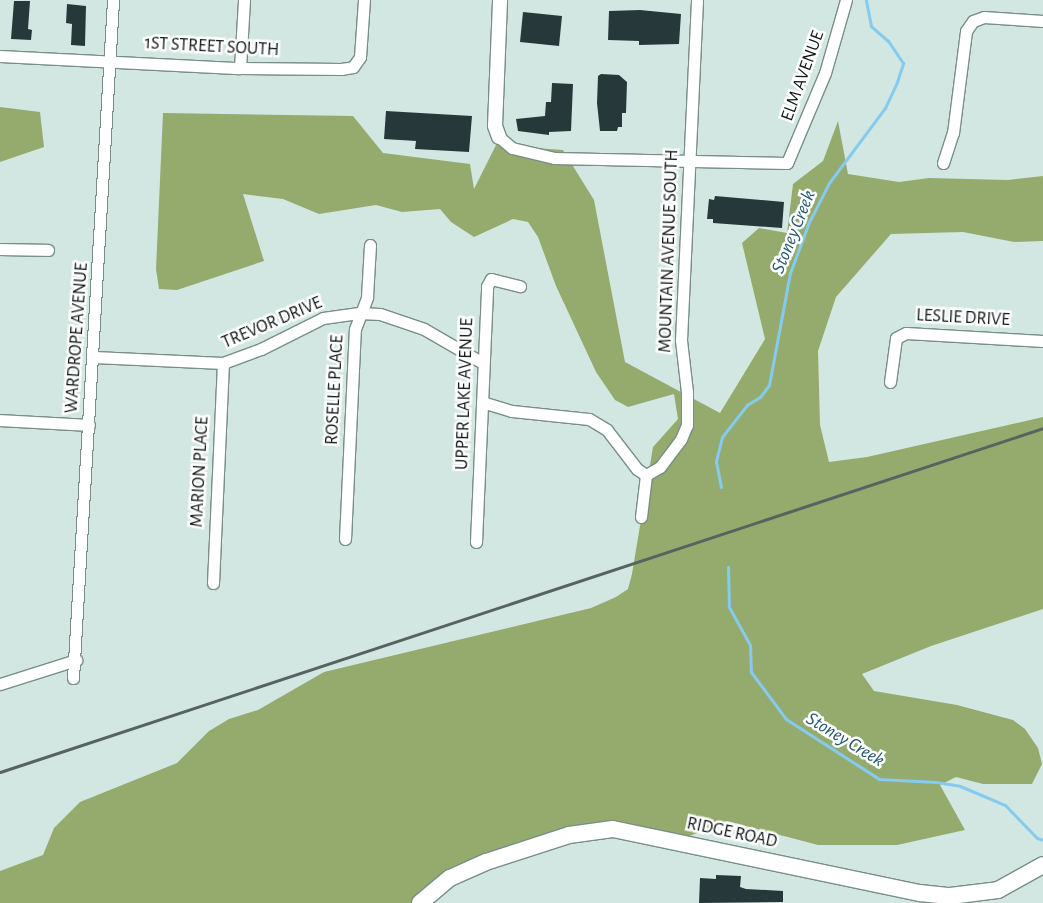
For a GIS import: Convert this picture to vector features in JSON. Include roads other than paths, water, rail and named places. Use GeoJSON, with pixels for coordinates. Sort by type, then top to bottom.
{"type":"FeatureCollection","features":[{"type":"Feature","properties":{"kind":"main road","name":"RIDGE ROAD"},"geometry":{"type":"LineString","coordinates":[[420,903],[450,878],[486,862],[569,835],[613,829],[950,896],[998,890],[1043,865]]}},
{"type":"Feature","properties":{"kind":"street","name":"WARDROPE AVENUE"},"geometry":{"type":"LineString","coordinates":[[73,678],[76,660],[94,357],[113,0]]}},
{"type":"Feature","properties":{"kind":"street"},"geometry":{"type":"LineString","coordinates":[[240,68],[244,0]]}},
{"type":"Feature","properties":{"kind":"street","name":"1ST STREET SOUTH"},"geometry":{"type":"LineString","coordinates":[[0,56],[111,60],[240,68],[353,66],[360,57],[364,0]]}},
{"type":"Feature","properties":{"kind":"street"},"geometry":{"type":"LineString","coordinates":[[500,0],[495,126],[499,137],[512,148],[554,158],[690,162]]}},
{"type":"Feature","properties":{"kind":"street","name":"MOUNTAIN AVENUE SOUTH"},"geometry":{"type":"LineString","coordinates":[[646,475],[660,467],[681,439],[687,425],[688,401],[681,340],[697,0]]}},
{"type":"Feature","properties":{"kind":"street","name":"ELM AVENUE"},"geometry":{"type":"LineString","coordinates":[[690,162],[787,163],[825,73],[846,0]]}},
{"type":"Feature","properties":{"kind":"street"},"geometry":{"type":"LineString","coordinates":[[943,163],[956,116],[966,31],[974,22],[984,17],[1043,21]]}},
{"type":"Feature","properties":{"kind":"street","name":"ROSELLE PLACE"},"geometry":{"type":"LineString","coordinates":[[345,538],[355,329],[359,313],[367,297],[370,245]]}},
{"type":"Feature","properties":{"kind":"street"},"geometry":{"type":"LineString","coordinates":[[0,249],[48,250]]}},
{"type":"Feature","properties":{"kind":"street","name":"UPPER LAKE AVENUE"},"geometry":{"type":"LineString","coordinates":[[476,542],[482,402],[481,362],[490,280],[520,286]]}},
{"type":"Feature","properties":{"kind":"street","name":"TREVOR DRIVE"},"geometry":{"type":"LineString","coordinates":[[94,357],[223,363],[261,349],[323,318],[359,313],[380,314],[424,329],[481,362]]}},
{"type":"Feature","properties":{"kind":"street","name":"LESLIE DRIVE"},"geometry":{"type":"LineString","coordinates":[[890,382],[896,338],[906,333],[1043,341]]}},
{"type":"Feature","properties":{"kind":"street","name":"MARION PLACE"},"geometry":{"type":"LineString","coordinates":[[213,583],[223,363]]}},
{"type":"Feature","properties":{"kind":"street"},"geometry":{"type":"LineString","coordinates":[[482,402],[512,411],[589,419],[607,430],[637,469],[646,475],[642,517]]}},
{"type":"Feature","properties":{"kind":"street"},"geometry":{"type":"LineString","coordinates":[[0,420],[89,425]]}},
{"type":"Feature","properties":{"kind":"street"},"geometry":{"type":"LineString","coordinates":[[0,684],[76,660]]}},
{"type":"Feature","properties":{"kind":"waterway","name":"Stoney Creek"},"geometry":{"type":"LineString","coordinates":[[721,487],[716,461],[722,437],[747,405],[760,397],[769,385],[790,273],[809,222],[829,183],[885,108],[903,63],[888,41],[871,26],[866,0]]}},
{"type":"Feature","properties":{"kind":"waterway","name":"Stoney Creek"},"geometry":{"type":"LineString","coordinates":[[728,567],[729,607],[750,645],[751,672],[786,719],[879,779],[936,782],[960,786],[1005,805],[1037,838],[1043,840]]}},
{"type":"Feature","properties":{"kind":"railway"},"geometry":{"type":"LineString","coordinates":[[0,772],[1043,428]]}}]}
